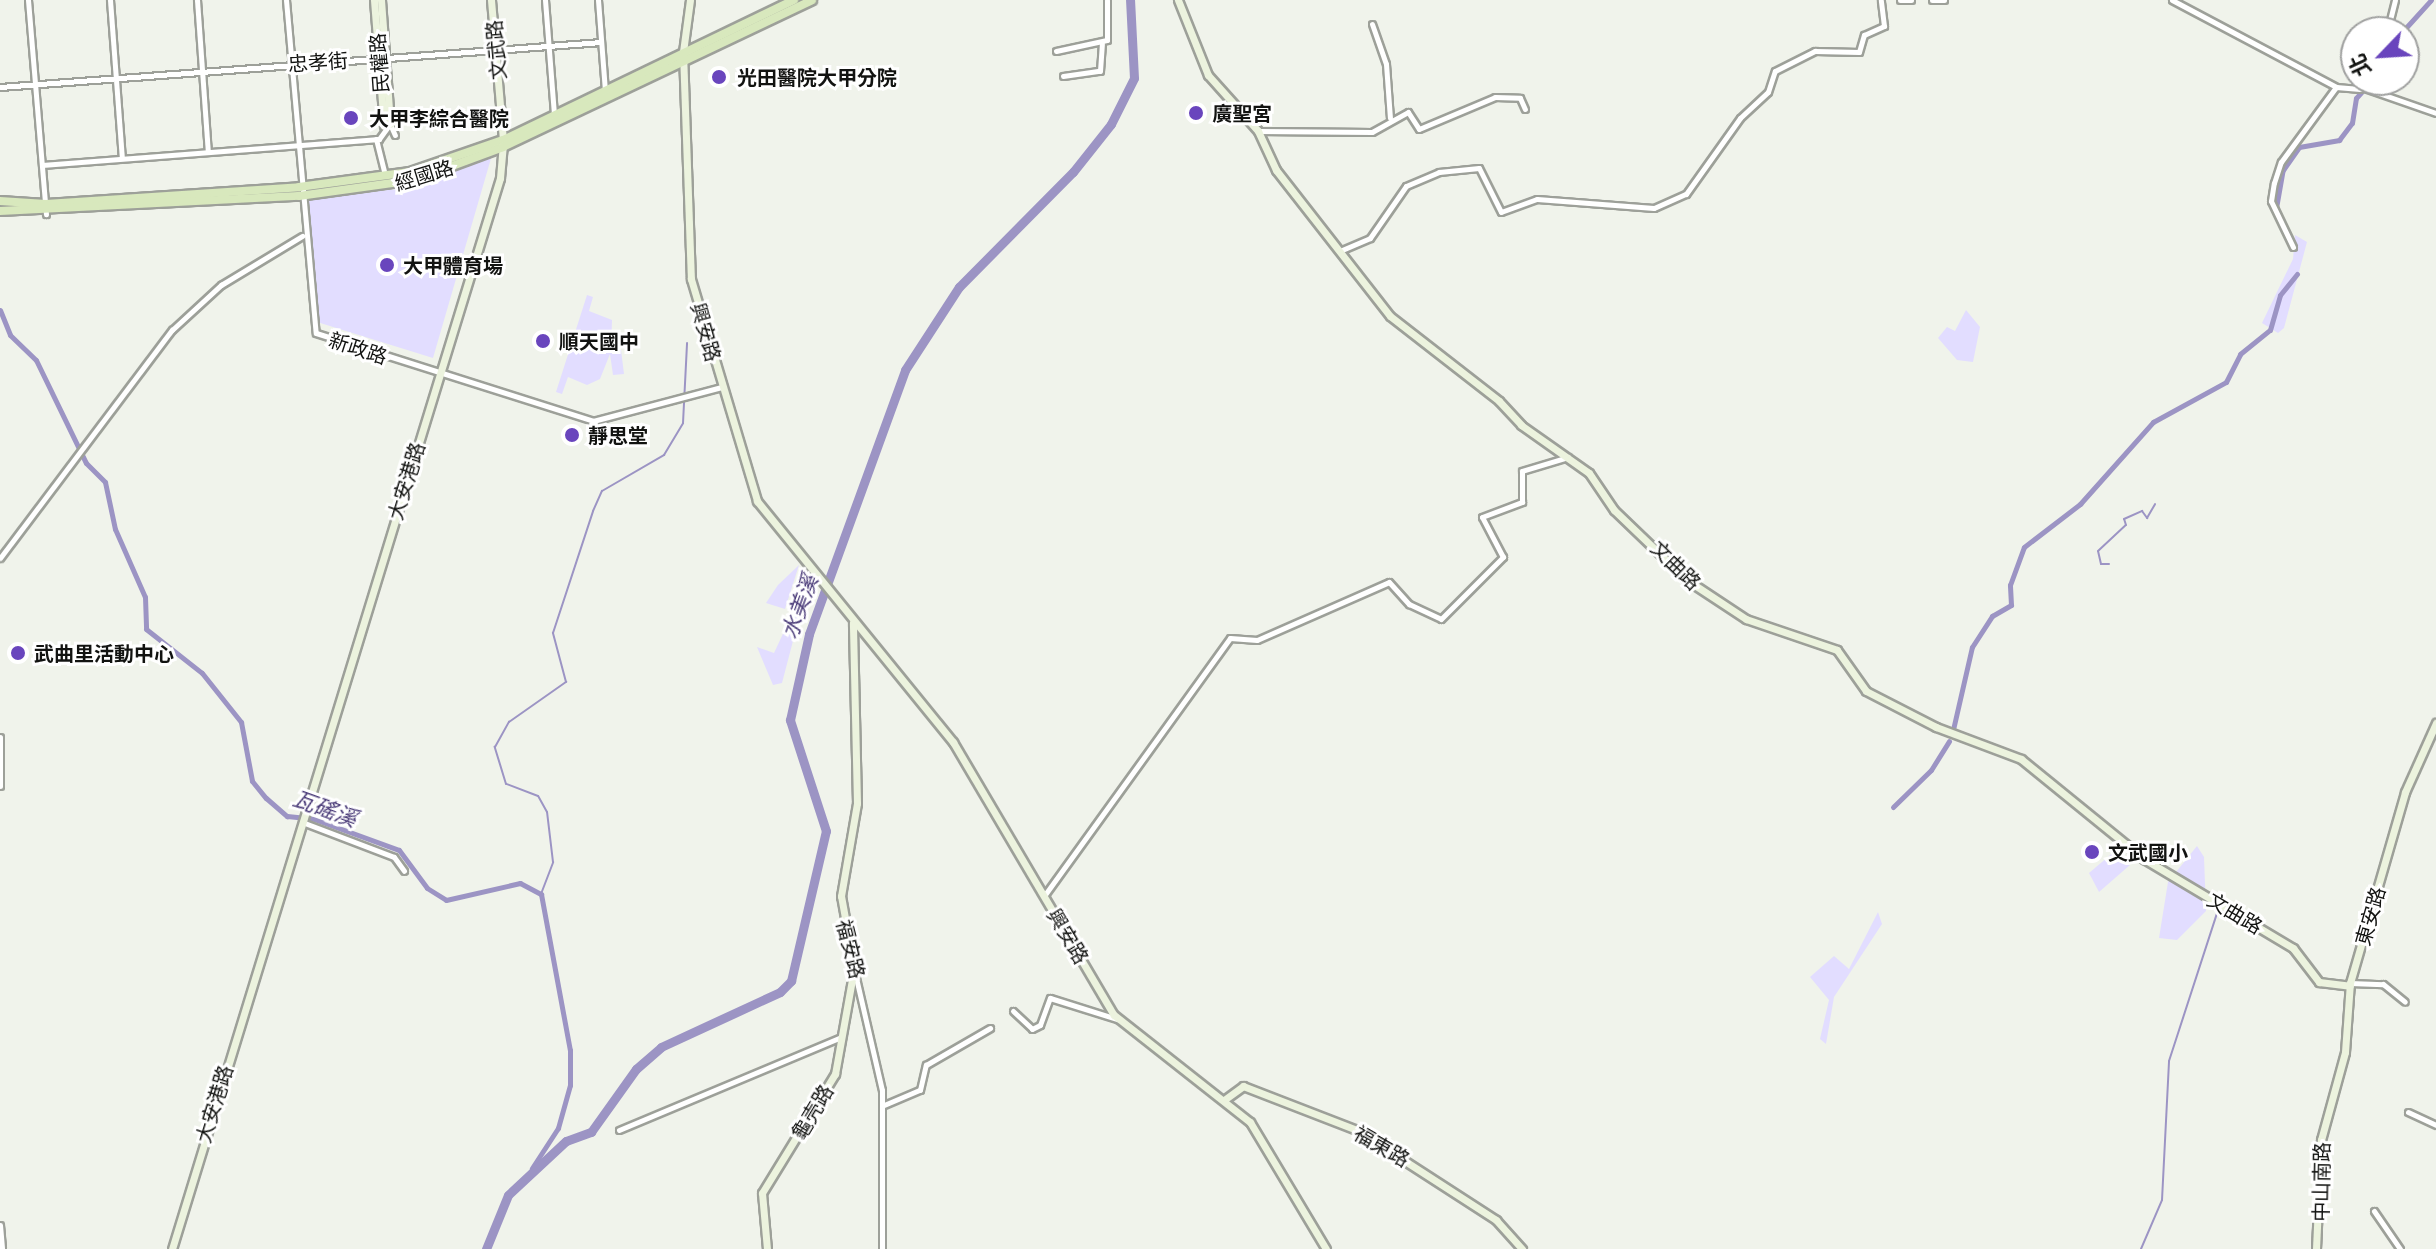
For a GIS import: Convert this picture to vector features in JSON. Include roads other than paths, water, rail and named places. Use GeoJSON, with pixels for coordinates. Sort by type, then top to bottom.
{"type":"FeatureCollection","features":[{"type":"Feature","properties":{"kind":"main road","name":"經國路"},"geometry":{"type":"LineString","coordinates":[[0,211],[414,180],[503,144],[794,0]]}},
{"type":"Feature","properties":{"kind":"main road","name":"經國路"},"geometry":{"type":"LineString","coordinates":[[683,56],[812,0]]}},
{"type":"Feature","properties":{"kind":"main road","name":"經國路"},"geometry":{"type":"LineString","coordinates":[[299,191],[385,176],[503,144],[554,114],[606,93]]}},
{"type":"Feature","properties":{"kind":"main road","name":"經國路"},"geometry":{"type":"LineString","coordinates":[[0,201],[46,209]]}},
{"type":"Feature","properties":{"kind":"street"},"geometry":{"type":"LineString","coordinates":[[29,0],[46,209]]}},
{"type":"Feature","properties":{"kind":"street"},"geometry":{"type":"LineString","coordinates":[[110,0],[122,158]]}},
{"type":"Feature","properties":{"kind":"street"},"geometry":{"type":"LineString","coordinates":[[197,0],[208,152]]}},
{"type":"Feature","properties":{"kind":"street","name":"新政路"},"geometry":{"type":"LineString","coordinates":[[286,0],[302,236],[316,333],[593,421],[722,387]]}},
{"type":"Feature","properties":{"kind":"street","name":"民權路"},"geometry":{"type":"LineString","coordinates":[[374,0],[382,58]]}},
{"type":"Feature","properties":{"kind":"street","name":"民權路"},"geometry":{"type":"LineString","coordinates":[[381,0],[387,125]]}},
{"type":"Feature","properties":{"kind":"street","name":"文武路"},"geometry":{"type":"LineString","coordinates":[[491,0],[503,144]]}},
{"type":"Feature","properties":{"kind":"street"},"geometry":{"type":"LineString","coordinates":[[545,0],[554,114]]}},
{"type":"Feature","properties":{"kind":"street"},"geometry":{"type":"LineString","coordinates":[[598,0],[606,93]]}},
{"type":"Feature","properties":{"kind":"street","name":"興安路"},"geometry":{"type":"LineString","coordinates":[[690,0],[683,56],[691,279],[757,501],[859,631],[953,742],[1120,1020],[1250,1122],[1326,1249]]}},
{"type":"Feature","properties":{"kind":"street"},"geometry":{"type":"LineString","coordinates":[[1063,76],[1100,71],[1107,0]]}},
{"type":"Feature","properties":{"kind":"street","name":"文曲路"},"geometry":{"type":"LineString","coordinates":[[1178,0],[1208,75],[1258,131],[1276,170],[1404,331],[1589,473],[1614,510],[1713,598],[1767,628],[1826,644],[1866,691],[1936,727],[2021,759],[2144,859],[2293,948],[2319,982],[2350,984]]}},
{"type":"Feature","properties":{"kind":"street"},"geometry":{"type":"LineString","coordinates":[[1342,250],[1370,238],[1406,186],[1439,172],[1479,168],[1501,212],[1537,199],[1654,208],[1686,194],[1740,118],[1768,92],[1779,68],[1824,49],[1859,52],[1864,35],[1884,26],[1881,0]]}},
{"type":"Feature","properties":{"kind":"street"},"geometry":{"type":"LineString","coordinates":[[1900,0],[1911,0]]}},
{"type":"Feature","properties":{"kind":"street"},"geometry":{"type":"LineString","coordinates":[[1932,0],[1944,0]]}},
{"type":"Feature","properties":{"kind":"street"},"geometry":{"type":"LineString","coordinates":[[2172,0],[2340,87]]}},
{"type":"Feature","properties":{"kind":"street"},"geometry":{"type":"LineString","coordinates":[[1372,24],[1386,64],[1390,118]]}},
{"type":"Feature","properties":{"kind":"street","name":"忠孝街"},"geometry":{"type":"LineString","coordinates":[[0,87],[601,42]]}},
{"type":"Feature","properties":{"kind":"street"},"geometry":{"type":"LineString","coordinates":[[1056,51],[1102,44]]}},
{"type":"Feature","properties":{"kind":"street"},"geometry":{"type":"LineString","coordinates":[[2293,247],[2271,201],[2281,162],[2336,87]]}},
{"type":"Feature","properties":{"kind":"street"},"geometry":{"type":"LineString","coordinates":[[2383,96],[2436,113]]}},
{"type":"Feature","properties":{"kind":"street"},"geometry":{"type":"LineString","coordinates":[[1258,131],[1356,134],[1379,130],[1390,118],[1408,112],[1419,129],[1495,97],[1520,98],[1525,109]]}},
{"type":"Feature","properties":{"kind":"street"},"geometry":{"type":"LineString","coordinates":[[385,176],[378,139],[387,125],[395,135]]}},
{"type":"Feature","properties":{"kind":"street"},"geometry":{"type":"LineString","coordinates":[[42,165],[378,139]]}},
{"type":"Feature","properties":{"kind":"street","name":"大安港路"},"geometry":{"type":"LineString","coordinates":[[172,1249],[500,178],[503,144]]}},
{"type":"Feature","properties":{"kind":"street"},"geometry":{"type":"LineString","coordinates":[[0,558],[198,304],[302,236]]}},
{"type":"Feature","properties":{"kind":"street"},"geometry":{"type":"LineString","coordinates":[[1044,896],[1230,638],[1253,641],[1389,582],[1409,604],[1441,619],[1503,557],[1484,515],[1522,502],[1522,471],[1569,457]]}},
{"type":"Feature","properties":{"kind":"street","name":"福安路"},"geometry":{"type":"LineString","coordinates":[[853,623],[850,649],[857,803],[841,905],[884,1105],[882,1249]]}},
{"type":"Feature","properties":{"kind":"street","name":"福安路"},"geometry":{"type":"LineString","coordinates":[[850,649],[859,631]]}},
{"type":"Feature","properties":{"kind":"street","name":"東安路"},"geometry":{"type":"LineString","coordinates":[[2324,1114],[2345,1052],[2350,984],[2405,792],[2436,723]]}},
{"type":"Feature","properties":{"kind":"street"},"geometry":{"type":"LineString","coordinates":[[0,737],[0,786]]}},
{"type":"Feature","properties":{"kind":"street"},"geometry":{"type":"LineString","coordinates":[[302,818],[394,857],[404,871]]}},
{"type":"Feature","properties":{"kind":"street","name":"龜壳路"},"geometry":{"type":"LineString","coordinates":[[767,1249],[762,1193],[832,1081],[854,968]]}},
{"type":"Feature","properties":{"kind":"street"},"geometry":{"type":"LineString","coordinates":[[2350,984],[2383,984],[2405,1002]]}},
{"type":"Feature","properties":{"kind":"street"},"geometry":{"type":"LineString","coordinates":[[1013,1011],[1032,1029],[1040,1025],[1050,998],[1120,1020]]}},
{"type":"Feature","properties":{"kind":"street"},"geometry":{"type":"LineString","coordinates":[[884,1105],[920,1090],[926,1065],[990,1028]]}},
{"type":"Feature","properties":{"kind":"street"},"geometry":{"type":"LineString","coordinates":[[619,1130],[841,1037]]}},
{"type":"Feature","properties":{"kind":"street","name":"福東路"},"geometry":{"type":"LineString","coordinates":[[1224,1100],[1243,1086],[1357,1130],[1496,1220],[1522,1249]]}},
{"type":"Feature","properties":{"kind":"street"},"geometry":{"type":"LineString","coordinates":[[2408,1112],[2436,1125]]}},
{"type":"Feature","properties":{"kind":"street","name":"中山南路"},"geometry":{"type":"LineString","coordinates":[[2316,1249],[2324,1114]]}},
{"type":"Feature","properties":{"kind":"street"},"geometry":{"type":"LineString","coordinates":[[2374,1211],[2400,1249]]}},
{"type":"Feature","properties":{"kind":"street"},"geometry":{"type":"LineString","coordinates":[[0,1225],[2,1249]]}},
{"type":"Feature","properties":{"kind":"waterway","name":"水美溪"},"geometry":{"type":"LineString","coordinates":[[486,1249],[508,1195],[566,1141],[591,1132],[636,1069],[661,1047],[780,992],[791,981],[826,831],[790,720],[809,634],[905,370],[959,287],[1073,172],[1111,124],[1134,78],[1130,0]]}},
{"type":"Feature","properties":{"kind":"waterway"},"geometry":{"type":"LineString","coordinates":[[2416,16],[2431,0]]}},
{"type":"Feature","properties":{"kind":"waterway"},"geometry":{"type":"LineString","coordinates":[[2276,208],[2283,170],[2299,147],[2339,140],[2352,123],[2358,96]]}},
{"type":"Feature","properties":{"kind":"waterway"},"geometry":{"type":"LineString","coordinates":[[1952,734],[1972,647],[1992,616],[2011,605],[2010,585],[2024,547],[2080,504],[2153,422],[2226,382],[2240,354],[2270,330],[2280,295],[2297,274]]}},
{"type":"Feature","properties":{"kind":"waterway","name":"瓦磘溪"},"geometry":{"type":"LineString","coordinates":[[0,310],[10,335],[36,360],[86,463],[105,482],[115,529],[145,597],[146,629],[202,673],[241,722],[252,781],[266,798],[287,816],[314,819],[399,850],[427,888],[446,900],[520,883],[541,894],[570,1050],[570,1085],[558,1128],[532,1168]]}},
{"type":"Feature","properties":{"kind":"waterway"},"geometry":{"type":"LineString","coordinates":[[541,894],[553,862],[547,812],[538,796],[506,784],[495,747],[509,722],[566,682],[553,633],[593,511],[602,491],[664,455],[683,423],[687,343]]}},
{"type":"Feature","properties":{"kind":"waterway"},"geometry":{"type":"LineString","coordinates":[[2109,564],[2101,564],[2098,551],[2126,525],[2124,519],[2142,511],[2147,518],[2155,504]]}},
{"type":"Feature","properties":{"kind":"waterway"},"geometry":{"type":"LineString","coordinates":[[1893,807],[1931,770],[1949,741]]}},
{"type":"Feature","properties":{"kind":"waterway"},"geometry":{"type":"LineString","coordinates":[[2141,1249],[2162,1200],[2169,1061],[2219,907]]}},
{"type":"Feature","properties":{"kind":"place","name":"光田醫院大甲分院"},"geometry":{"type":"Point","coordinates":[719,77]}},
{"type":"Feature","properties":{"kind":"place","name":"廣聖宮"},"geometry":{"type":"Point","coordinates":[1196,113]}},
{"type":"Feature","properties":{"kind":"place","name":"大甲李綜合醫院"},"geometry":{"type":"Point","coordinates":[351,118]}},
{"type":"Feature","properties":{"kind":"place","name":"大甲體育場"},"geometry":{"type":"Point","coordinates":[387,265]}},
{"type":"Feature","properties":{"kind":"place","name":"順天國中"},"geometry":{"type":"Point","coordinates":[543,341]}},
{"type":"Feature","properties":{"kind":"place","name":"靜思堂"},"geometry":{"type":"Point","coordinates":[572,435]}},
{"type":"Feature","properties":{"kind":"place","name":"武曲里活動中心"},"geometry":{"type":"Point","coordinates":[18,653]}},
{"type":"Feature","properties":{"kind":"place","name":"文武國小"},"geometry":{"type":"Point","coordinates":[2092,852]}}]}
